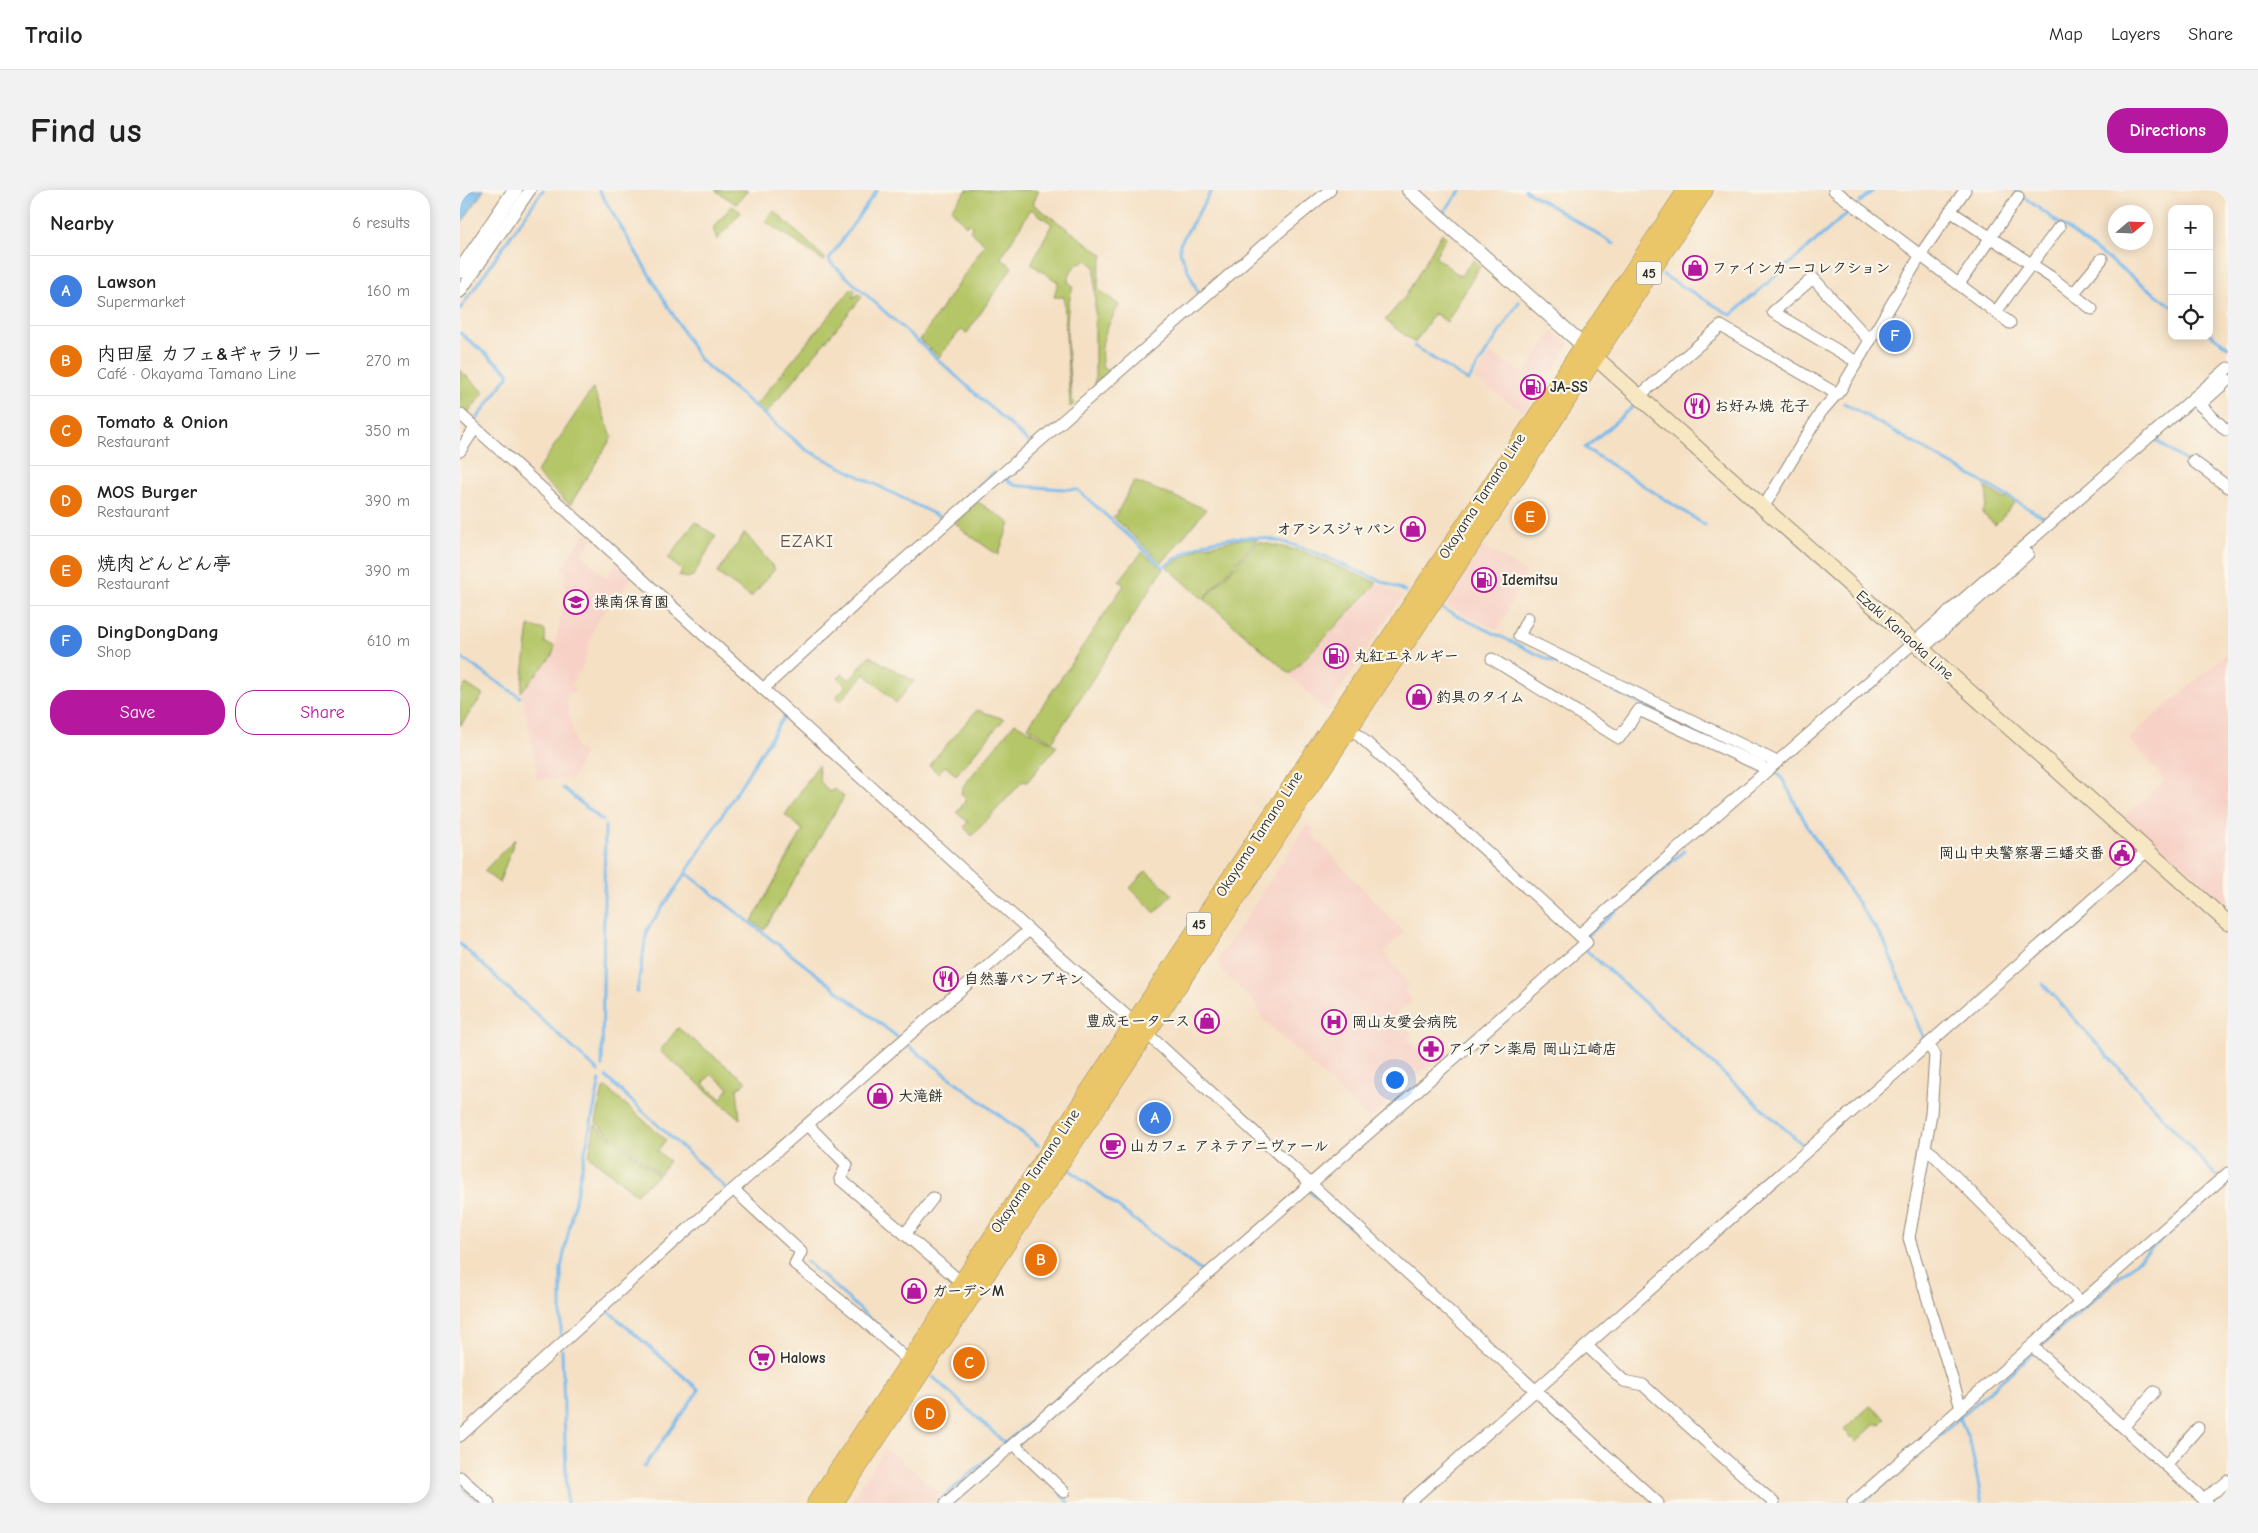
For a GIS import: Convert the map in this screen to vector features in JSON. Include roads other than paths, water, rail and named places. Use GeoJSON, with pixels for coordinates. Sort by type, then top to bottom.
{"type":"FeatureCollection","features":[{"type":"Feature","properties":{"kind":"main road","name":"Okayama Tamano Line"},"geometry":{"type":"LineString","coordinates":[[1589,351],[1686,190]]}},
{"type":"Feature","properties":{"kind":"main road","name":"Okayama Tamano Line"},"geometry":{"type":"LineString","coordinates":[[816,1503],[915,1367],[1589,351],[1704,190]]}},
{"type":"Feature","properties":{"kind":"main road","name":"Ezaki Kanaoka Line"},"geometry":{"type":"LineString","coordinates":[[1589,351],[2228,923]]}},
{"type":"Feature","properties":{"kind":"main road","name":"Okayama Tamano Line"},"geometry":{"type":"LineString","coordinates":[[834,1503],[915,1367],[961,1282],[1140,1028]]}},
{"type":"Feature","properties":{"kind":"street"},"geometry":{"type":"LineString","coordinates":[[460,271],[515,190]]}},
{"type":"Feature","properties":{"kind":"street"},"geometry":{"type":"LineString","coordinates":[[460,292],[530,190]]}},
{"type":"Feature","properties":{"kind":"street"},"geometry":{"type":"LineString","coordinates":[[764,689],[888,574],[1267,242],[1330,190]]}},
{"type":"Feature","properties":{"kind":"street"},"geometry":{"type":"LineString","coordinates":[[1409,190],[1589,351]]}},
{"type":"Feature","properties":{"kind":"street"},"geometry":{"type":"LineString","coordinates":[[1834,190],[2010,323]]}},
{"type":"Feature","properties":{"kind":"street"},"geometry":{"type":"LineString","coordinates":[[1763,508],[1821,412],[1837,394],[1858,362],[1925,248],[1965,190]]}},
{"type":"Feature","properties":{"kind":"street"},"geometry":{"type":"LineString","coordinates":[[1959,284],[2018,197]]}},
{"type":"Feature","properties":{"kind":"street"},"geometry":{"type":"LineString","coordinates":[[1950,211],[2030,264],[2092,309]]}},
{"type":"Feature","properties":{"kind":"street"},"geometry":{"type":"LineString","coordinates":[[1996,312],[2059,227]]}},
{"type":"Feature","properties":{"kind":"street"},"geometry":{"type":"LineString","coordinates":[[2073,294],[2102,259]]}},
{"type":"Feature","properties":{"kind":"street"},"geometry":{"type":"LineString","coordinates":[[1858,362],[1773,312],[1813,278],[1870,342]]}},
{"type":"Feature","properties":{"kind":"street"},"geometry":{"type":"LineString","coordinates":[[1638,396],[1721,326],[1837,394]]}},
{"type":"Feature","properties":{"kind":"street"},"geometry":{"type":"LineString","coordinates":[[2197,402],[2228,368]]}},
{"type":"Feature","properties":{"kind":"street"},"geometry":{"type":"LineString","coordinates":[[1917,646],[2197,402],[2228,380]]}},
{"type":"Feature","properties":{"kind":"street"},"geometry":{"type":"LineString","coordinates":[[2197,402],[2226,430]]}},
{"type":"Feature","properties":{"kind":"street"},"geometry":{"type":"LineString","coordinates":[[460,414],[1029,930],[1140,1028],[1482,1339],[1658,1503]]}},
{"type":"Feature","properties":{"kind":"street"},"geometry":{"type":"LineString","coordinates":[[460,451],[473,426]]}},
{"type":"Feature","properties":{"kind":"street"},"geometry":{"type":"LineString","coordinates":[[2193,461],[2228,487]]}},
{"type":"Feature","properties":{"kind":"street"},"geometry":{"type":"LineString","coordinates":[[946,1503],[1311,1184],[1582,941],[1772,767],[2028,554]]}},
{"type":"Feature","properties":{"kind":"street"},"geometry":{"type":"LineString","coordinates":[[1528,618],[1519,636],[1772,767]]}},
{"type":"Feature","properties":{"kind":"street"},"geometry":{"type":"LineString","coordinates":[[1492,659],[1619,738],[1639,710],[1761,766],[1772,767]]}},
{"type":"Feature","properties":{"kind":"street"},"geometry":{"type":"LineString","coordinates":[[1343,722],[1582,941]]}},
{"type":"Feature","properties":{"kind":"street"},"geometry":{"type":"LineString","coordinates":[[1408,1503],[2147,851]]}},
{"type":"Feature","properties":{"kind":"street"},"geometry":{"type":"LineString","coordinates":[[460,1436],[602,1305],[1029,930]]}},
{"type":"Feature","properties":{"kind":"street"},"geometry":{"type":"LineString","coordinates":[[1927,1046],[1935,1055],[1932,1114],[1909,1232],[1910,1245],[1958,1410]]}},
{"type":"Feature","properties":{"kind":"street"},"geometry":{"type":"LineString","coordinates":[[808,1125],[848,1165],[840,1179],[961,1282]]}},
{"type":"Feature","properties":{"kind":"street"},"geometry":{"type":"LineString","coordinates":[[1926,1149],[2081,1303]]}},
{"type":"Feature","properties":{"kind":"street"},"geometry":{"type":"LineString","coordinates":[[1853,1503],[1958,1410],[2035,1348],[2081,1303],[2228,1173]]}},
{"type":"Feature","properties":{"kind":"street"},"geometry":{"type":"LineString","coordinates":[[732,1192],[801,1252],[795,1264],[857,1314],[915,1367]]}},
{"type":"Feature","properties":{"kind":"street"},"geometry":{"type":"LineString","coordinates":[[905,1234],[933,1198]]}},
{"type":"Feature","properties":{"kind":"street"},"geometry":{"type":"LineString","coordinates":[[1587,1346],[1624,1381],[1643,1385],[1774,1503]]}},
{"type":"Feature","properties":{"kind":"street"},"geometry":{"type":"LineString","coordinates":[[2035,1348],[2206,1501],[2212,1492],[2220,1489],[2228,1481]]}},
{"type":"Feature","properties":{"kind":"street"},"geometry":{"type":"LineString","coordinates":[[2124,1426],[2154,1392]]}},
{"type":"Feature","properties":{"kind":"street"},"geometry":{"type":"LineString","coordinates":[[2166,1464],[2198,1428]]}},
{"type":"Feature","properties":{"kind":"street"},"geometry":{"type":"LineString","coordinates":[[1014,1444],[1064,1492]]}},
{"type":"Feature","properties":{"kind":"street"},"geometry":{"type":"LineString","coordinates":[[460,1477],[489,1503]]}},
{"type":"Feature","properties":{"kind":"water"},"geometry":{"type":"Polygon","coordinates":[[[460,190],[484,190],[460,225],[460,190]]]}},
{"type":"Feature","properties":{"kind":"waterway"},"geometry":{"type":"LineString","coordinates":[[460,309],[543,190]]}},
{"type":"Feature","properties":{"kind":"waterway"},"geometry":{"type":"LineString","coordinates":[[599,190],[700,360],[805,449],[942,518],[993,473],[997,475]]}},
{"type":"Feature","properties":{"kind":"waterway"},"geometry":{"type":"LineString","coordinates":[[877,190],[829,259],[830,262],[1030,443]]}},
{"type":"Feature","properties":{"kind":"waterway"},"geometry":{"type":"LineString","coordinates":[[1199,295],[1180,252],[1180,244],[1212,190]]}},
{"type":"Feature","properties":{"kind":"waterway"},"geometry":{"type":"LineString","coordinates":[[1443,213],[1461,190]]}},
{"type":"Feature","properties":{"kind":"waterway"},"geometry":{"type":"LineString","coordinates":[[1525,190],[1614,244]]}},
{"type":"Feature","properties":{"kind":"waterway"},"geometry":{"type":"LineString","coordinates":[[1860,202],[1874,190]]}},
{"type":"Feature","properties":{"kind":"waterway"},"geometry":{"type":"LineString","coordinates":[[2014,190],[2168,303]]}},
{"type":"Feature","properties":{"kind":"waterway"},"geometry":{"type":"LineString","coordinates":[[1663,275],[1731,315],[1852,209]]}},
{"type":"Feature","properties":{"kind":"waterway"},"geometry":{"type":"LineString","coordinates":[[1414,346],[1468,381],[1519,302]]}},
{"type":"Feature","properties":{"kind":"waterway"},"geometry":{"type":"LineString","coordinates":[[460,333],[508,372],[508,376],[473,424]]}},
{"type":"Feature","properties":{"kind":"waterway"},"geometry":{"type":"LineString","coordinates":[[2213,336],[2228,347]]}},
{"type":"Feature","properties":{"kind":"waterway"},"geometry":{"type":"LineString","coordinates":[[1844,403],[2047,519]]}},
{"type":"Feature","properties":{"kind":"waterway"},"geometry":{"type":"LineString","coordinates":[[1634,406],[1585,448],[1705,525]]}},
{"type":"Feature","properties":{"kind":"waterway"},"geometry":{"type":"LineString","coordinates":[[2154,439],[2191,465]]}},
{"type":"Feature","properties":{"kind":"waterway"},"geometry":{"type":"LineString","coordinates":[[1006,479],[1037,450]]}},
{"type":"Feature","properties":{"kind":"waterway"},"geometry":{"type":"LineString","coordinates":[[1003,477],[1014,485],[1078,490],[1163,567],[1193,548],[1206,543],[1251,537],[1268,539],[1302,548],[1405,591]]}},
{"type":"Feature","properties":{"kind":"waterway"},"geometry":{"type":"LineString","coordinates":[[1443,609],[1675,720]]}},
{"type":"Feature","properties":{"kind":"waterway"},"geometry":{"type":"LineString","coordinates":[[1866,692],[1911,653]]}},
{"type":"Feature","properties":{"kind":"waterway"},"geometry":{"type":"LineString","coordinates":[[460,657],[520,697]]}},
{"type":"Feature","properties":{"kind":"waterway"},"geometry":{"type":"LineString","coordinates":[[786,713],[686,873],[900,1039]]}},
{"type":"Feature","properties":{"kind":"waterway"},"geometry":{"type":"LineString","coordinates":[[1774,769],[1783,780],[1810,831],[1884,941],[1925,1042]]}},
{"type":"Feature","properties":{"kind":"waterway"},"geometry":{"type":"LineString","coordinates":[[563,788],[603,821]]}},
{"type":"Feature","properties":{"kind":"waterway"},"geometry":{"type":"LineString","coordinates":[[602,1067],[605,826]]}},
{"type":"Feature","properties":{"kind":"waterway"},"geometry":{"type":"LineString","coordinates":[[1586,937],[1685,850]]}},
{"type":"Feature","properties":{"kind":"waterway"},"geometry":{"type":"LineString","coordinates":[[637,992],[647,930],[686,873]]}},
{"type":"Feature","properties":{"kind":"waterway"},"geometry":{"type":"LineString","coordinates":[[460,944],[598,1071]]}},
{"type":"Feature","properties":{"kind":"waterway"},"geometry":{"type":"LineString","coordinates":[[1585,949],[1803,1145],[1804,1149]]}},
{"type":"Feature","properties":{"kind":"waterway"},"geometry":{"type":"LineString","coordinates":[[2043,984],[2217,1177]]}},
{"type":"Feature","properties":{"kind":"waterway"},"geometry":{"type":"LineString","coordinates":[[905,1043],[1038,1145]]}},
{"type":"Feature","properties":{"kind":"waterway"},"geometry":{"type":"LineString","coordinates":[[606,1077],[728,1190]]}},
{"type":"Feature","properties":{"kind":"waterway"},"geometry":{"type":"LineString","coordinates":[[561,1339],[561,1268],[600,1080]]}},
{"type":"Feature","properties":{"kind":"waterway"},"geometry":{"type":"LineString","coordinates":[[1070,1170],[1202,1272]]}},
{"type":"Feature","properties":{"kind":"waterway"},"geometry":{"type":"LineString","coordinates":[[2039,1348],[2228,1181]]}},
{"type":"Feature","properties":{"kind":"waterway"},"geometry":{"type":"LineString","coordinates":[[1310,1192],[1353,1230]]}},
{"type":"Feature","properties":{"kind":"waterway"},"geometry":{"type":"LineString","coordinates":[[806,1261],[894,1340]]}},
{"type":"Feature","properties":{"kind":"waterway"},"geometry":{"type":"LineString","coordinates":[[605,1308],[699,1390],[644,1467]]}},
{"type":"Feature","properties":{"kind":"waterway"},"geometry":{"type":"LineString","coordinates":[[562,1350],[567,1503]]}},
{"type":"Feature","properties":{"kind":"waterway"},"geometry":{"type":"LineString","coordinates":[[1863,1503],[2034,1352]]}},
{"type":"Feature","properties":{"kind":"waterway"},"geometry":{"type":"LineString","coordinates":[[933,1377],[1006,1444]]}},
{"type":"Feature","properties":{"kind":"waterway"},"geometry":{"type":"LineString","coordinates":[[937,1503],[1071,1386]]}},
{"type":"Feature","properties":{"kind":"waterway"},"geometry":{"type":"LineString","coordinates":[[1958,1413],[1971,1446],[1982,1503]]}},
{"type":"Feature","properties":{"kind":"waterway"},"geometry":{"type":"LineString","coordinates":[[1017,1456],[1036,1472]]}},
{"type":"Feature","properties":{"kind":"waterway"},"geometry":{"type":"LineString","coordinates":[[460,1485],[480,1503]]}},
{"type":"Feature","properties":{"kind":"waterway"},"geometry":{"type":"LineString","coordinates":[[1061,1495],[1069,1503]]}},
{"type":"Feature","properties":{"kind":"place","name":"ファインカーコレクション"},"geometry":{"type":"Point","coordinates":[1695,268]}},
{"type":"Feature","properties":{"kind":"place","name":"DingDongDang"},"geometry":{"type":"Point","coordinates":[1895,336]}},
{"type":"Feature","properties":{"kind":"place","name":"JA-SS"},"geometry":{"type":"Point","coordinates":[1533,387]}},
{"type":"Feature","properties":{"kind":"place","name":"お好み焼 花子"},"geometry":{"type":"Point","coordinates":[1697,406]}},
{"type":"Feature","properties":{"kind":"place","name":"焼肉どんどん亭"},"geometry":{"type":"Point","coordinates":[1530,517]}},
{"type":"Feature","properties":{"kind":"place","name":"オアシスジャパン"},"geometry":{"type":"Point","coordinates":[1413,529]}},
{"type":"Feature","properties":{"kind":"place","name":"Idemitsu"},"geometry":{"type":"Point","coordinates":[1484,580]}},
{"type":"Feature","properties":{"kind":"place","name":"操南保育園"},"geometry":{"type":"Point","coordinates":[576,602]}},
{"type":"Feature","properties":{"kind":"place","name":"丸紅エネルギー"},"geometry":{"type":"Point","coordinates":[1336,656]}},
{"type":"Feature","properties":{"kind":"place","name":"釣具のタイム"},"geometry":{"type":"Point","coordinates":[1419,697]}},
{"type":"Feature","properties":{"kind":"place","name":"岡山中央警察署三蟠交番"},"geometry":{"type":"Point","coordinates":[2122,853]}},
{"type":"Feature","properties":{"kind":"place","name":"自然薯パンプキン"},"geometry":{"type":"Point","coordinates":[946,979]}},
{"type":"Feature","properties":{"kind":"place","name":"豊成モータース"},"geometry":{"type":"Point","coordinates":[1207,1021]}},
{"type":"Feature","properties":{"kind":"place","name":"岡山友愛会病院"},"geometry":{"type":"Point","coordinates":[1334,1022]}},
{"type":"Feature","properties":{"kind":"place","name":"アイアン薬局 岡山江崎店"},"geometry":{"type":"Point","coordinates":[1431,1049]}},
{"type":"Feature","properties":{"kind":"place","name":"大滝餅"},"geometry":{"type":"Point","coordinates":[880,1096]}},
{"type":"Feature","properties":{"kind":"place","name":"Lawson"},"geometry":{"type":"Point","coordinates":[1155,1118]}},
{"type":"Feature","properties":{"kind":"place","name":"山カフェ アネテアニヴァール"},"geometry":{"type":"Point","coordinates":[1113,1146]}},
{"type":"Feature","properties":{"kind":"place","name":"内田屋 カフェ&ギャラリー"},"geometry":{"type":"Point","coordinates":[1041,1260]}},
{"type":"Feature","properties":{"kind":"place","name":"ガーデンM"},"geometry":{"type":"Point","coordinates":[914,1291]}},
{"type":"Feature","properties":{"kind":"place","name":"Halows"},"geometry":{"type":"Point","coordinates":[762,1358]}},
{"type":"Feature","properties":{"kind":"place","name":"Tomato & Onion"},"geometry":{"type":"Point","coordinates":[969,1363]}},
{"type":"Feature","properties":{"kind":"place","name":"MOS Burger"},"geometry":{"type":"Point","coordinates":[930,1414]}},
{"type":"Feature","properties":{"kind":"district","name":"EZAKI"},"geometry":{"type":"Point","coordinates":[807,541]}}]}
